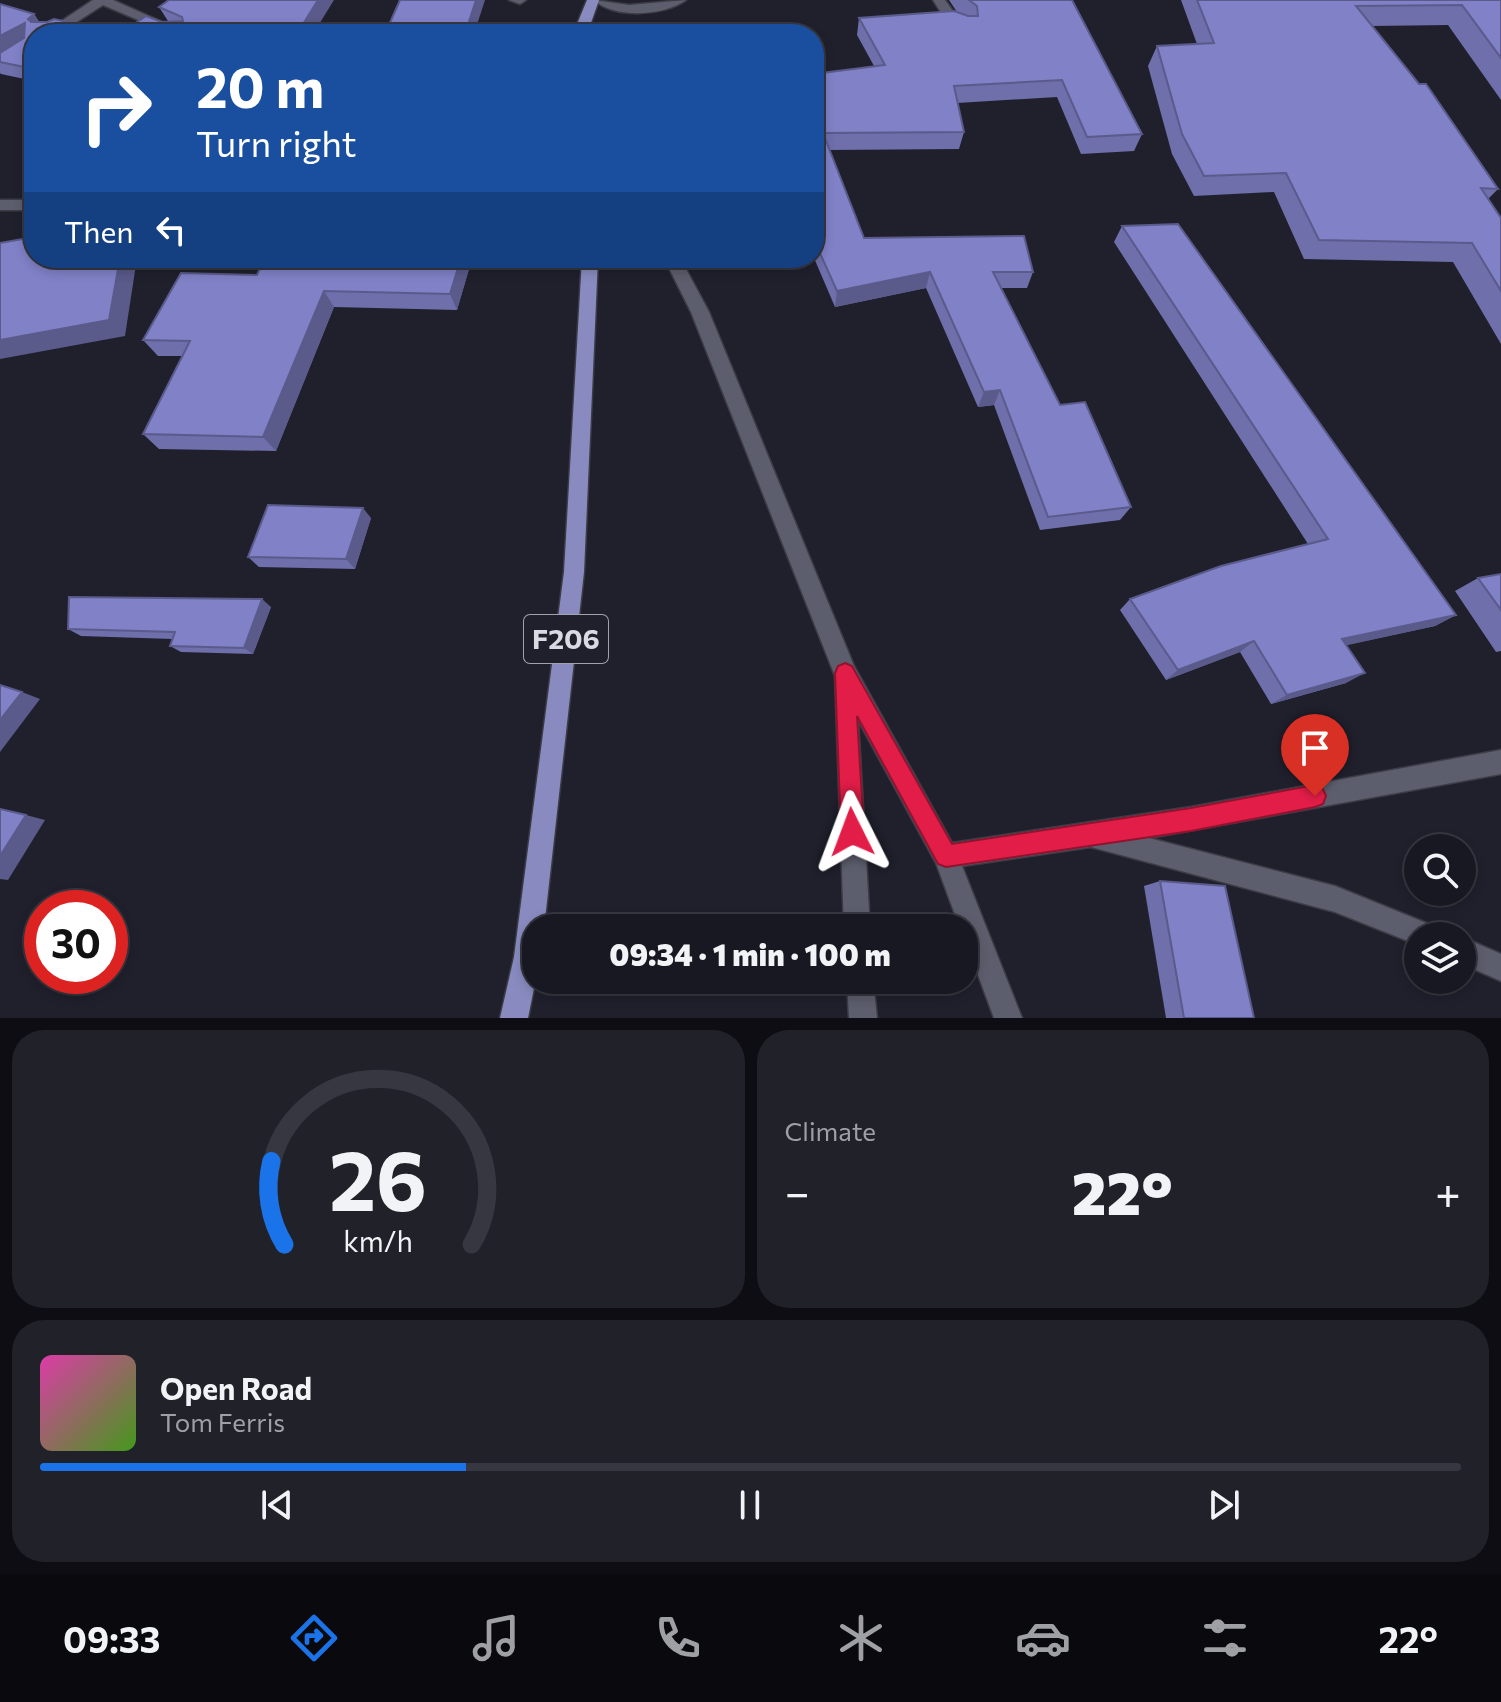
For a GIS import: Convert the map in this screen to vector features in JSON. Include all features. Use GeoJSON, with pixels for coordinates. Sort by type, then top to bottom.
{"type":"FeatureCollection","features":[{"type":"Feature","properties":{"kind":"main road"},"geometry":{"type":"LineString","coordinates":[[584,24],[593,0]]}},
{"type":"Feature","properties":{"kind":"main road","name":"F206"},"geometry":{"type":"LineString","coordinates":[[514,1018],[527,957],[574,572],[589,268]]}},
{"type":"Feature","properties":{"kind":"street"},"geometry":{"type":"LineString","coordinates":[[65,24],[102,0],[158,24]]}},
{"type":"Feature","properties":{"kind":"street"},"geometry":{"type":"LineString","coordinates":[[600,0],[612,8],[647,9],[680,0]]}},
{"type":"Feature","properties":{"kind":"street"},"geometry":{"type":"LineString","coordinates":[[939,0],[950,17],[967,28]]}},
{"type":"Feature","properties":{"kind":"street"},"geometry":{"type":"LineString","coordinates":[[0,205],[24,205]]}},
{"type":"Feature","properties":{"kind":"street"},"geometry":{"type":"LineString","coordinates":[[677,268],[700,312],[845,673],[946,856],[1008,1018]]}},
{"type":"Feature","properties":{"kind":"street"},"geometry":{"type":"LineString","coordinates":[[845,673],[856,914]]}},
{"type":"Feature","properties":{"kind":"street"},"geometry":{"type":"LineString","coordinates":[[946,856],[1191,819],[1501,762]]}},
{"type":"Feature","properties":{"kind":"street"},"geometry":{"type":"LineString","coordinates":[[1089,835],[1335,899],[1404,927]]}},
{"type":"Feature","properties":{"kind":"street"},"geometry":{"type":"LineString","coordinates":[[1476,956],[1501,968]]}},
{"type":"Feature","properties":{"kind":"street"},"geometry":{"type":"LineString","coordinates":[[861,994],[863,1018]]}},
{"type":"Feature","properties":{"kind":"building"},"geometry":{"type":"Polygon","coordinates":[[[169,0],[318,0],[303,24],[134,24],[146,16],[162,22],[183,21],[182,17],[159,7],[169,0]]]}},
{"type":"Feature","properties":{"kind":"building"},"geometry":{"type":"Polygon","coordinates":[[[400,0],[476,0],[468,24],[389,24],[400,0]]]}},
{"type":"Feature","properties":{"kind":"building"},"geometry":{"type":"Polygon","coordinates":[[[969,0],[1072,0],[1142,134],[1087,137],[1062,80],[954,86],[964,132],[824,133],[824,73],[885,65],[859,18],[954,11],[978,16],[977,6],[969,0]]]}},
{"type":"Feature","properties":{"kind":"building"},"geometry":{"type":"Polygon","coordinates":[[[1197,0],[1501,0],[1501,58],[1462,5],[1356,6],[1419,84],[1426,84],[1498,189],[1481,188],[1501,218],[1501,291],[1472,243],[1319,240],[1286,173],[1204,176],[1182,134],[1157,46],[1214,43],[1197,0]]]}},
{"type":"Feature","properties":{"kind":"building"},"geometry":{"type":"Polygon","coordinates":[[[0,4],[34,14],[28,19],[31,22],[54,19],[78,24],[25,23],[0,36],[0,4]]]}},
{"type":"Feature","properties":{"kind":"building"},"geometry":{"type":"Polygon","coordinates":[[[24,38],[24,67],[0,62],[0,53],[24,38]]]}},
{"type":"Feature","properties":{"kind":"building"},"geometry":{"type":"Polygon","coordinates":[[[824,136],[864,238],[1024,236],[1033,272],[993,272],[1060,405],[1085,402],[1131,507],[1048,517],[1000,390],[984,392],[930,272],[837,291],[824,262],[824,136]]]}},
{"type":"Feature","properties":{"kind":"building"},"geometry":{"type":"Polygon","coordinates":[[[1178,224],[1456,615],[1342,639],[1365,673],[1287,695],[1254,641],[1178,670],[1130,599],[1221,566],[1328,539],[1122,226],[1178,224]]]}},
{"type":"Feature","properties":{"kind":"building"},"geometry":{"type":"Polygon","coordinates":[[[24,239],[24,268],[118,268],[109,320],[0,340],[0,243],[24,239]]]}},
{"type":"Feature","properties":{"kind":"building"},"geometry":{"type":"Polygon","coordinates":[[[260,268],[458,268],[450,294],[324,291],[263,437],[143,434],[190,341],[143,340],[181,273],[257,275],[260,268]]]}},
{"type":"Feature","properties":{"kind":"building"},"geometry":{"type":"Polygon","coordinates":[[[268,505],[363,508],[346,559],[248,557],[268,505]]]}},
{"type":"Feature","properties":{"kind":"building"},"geometry":{"type":"Polygon","coordinates":[[[1501,574],[1501,610],[1478,578],[1501,574]]]}},
{"type":"Feature","properties":{"kind":"building"},"geometry":{"type":"Polygon","coordinates":[[[69,597],[262,599],[244,648],[170,646],[175,632],[68,629],[69,597]]]}},
{"type":"Feature","properties":{"kind":"building"},"geometry":{"type":"Polygon","coordinates":[[[0,685],[22,692],[0,720],[0,685]]]}},
{"type":"Feature","properties":{"kind":"building"},"geometry":{"type":"Polygon","coordinates":[[[0,809],[26,815],[0,856],[0,809]]]}},
{"type":"Feature","properties":{"kind":"building"},"geometry":{"type":"Polygon","coordinates":[[[1160,881],[1225,886],[1254,1018],[1184,1018],[1160,881]]]}},
{"type":"Feature","properties":{"kind":"route"},"geometry":{"type":"LineString","coordinates":[[852,832],[845,673],[946,856],[1191,819],[1315,796]]}}]}
